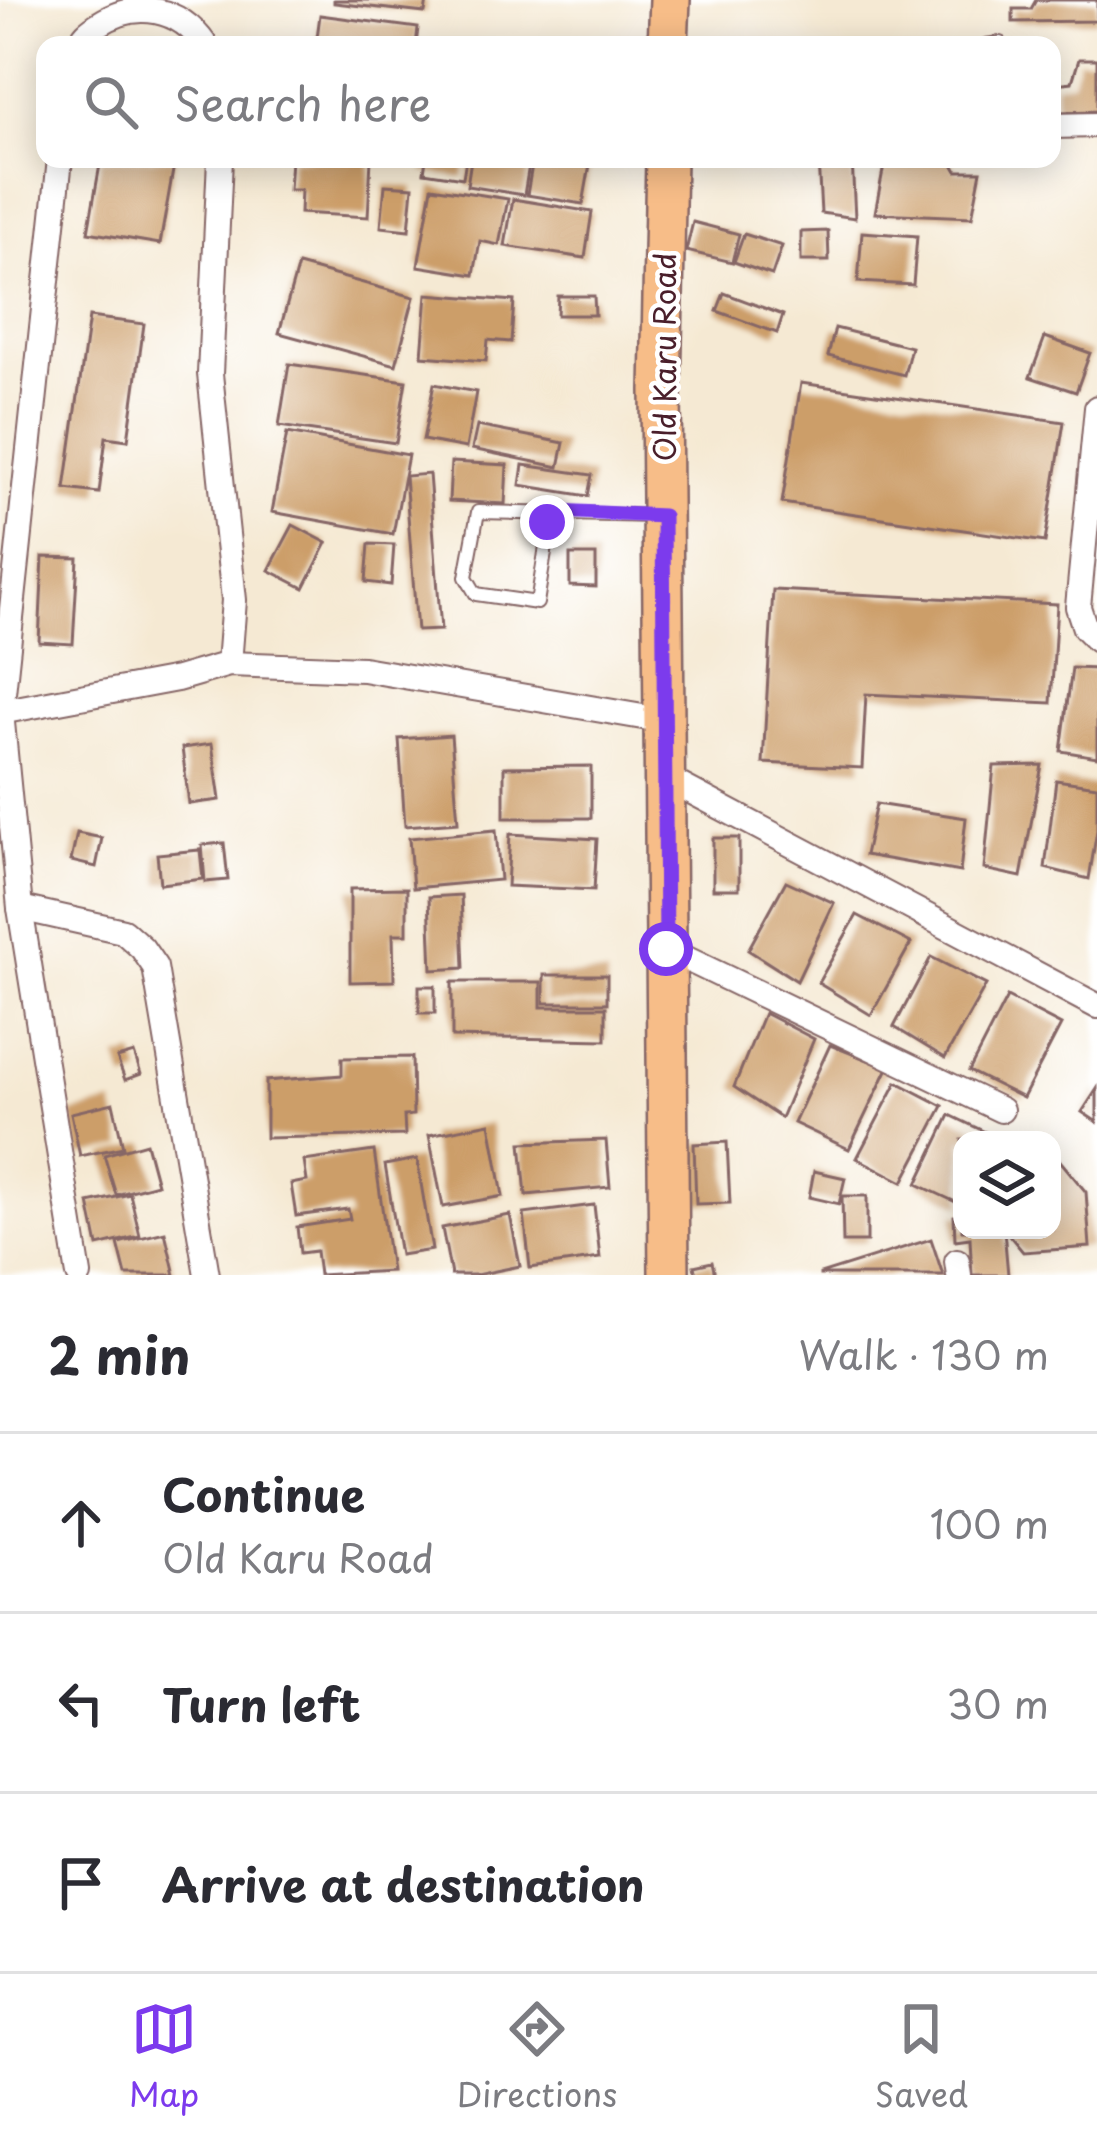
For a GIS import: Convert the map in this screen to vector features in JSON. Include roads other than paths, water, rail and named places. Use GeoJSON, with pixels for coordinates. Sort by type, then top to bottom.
{"type":"FeatureCollection","features":[{"type":"Feature","properties":{"kind":"main road"},"geometry":{"type":"LineString","coordinates":[[668,36],[670,0]]}},
{"type":"Feature","properties":{"kind":"main road","name":"Old Karu Road"},"geometry":{"type":"LineString","coordinates":[[665,168],[661,390],[669,1275]]}},
{"type":"Feature","properties":{"kind":"street"},"geometry":{"type":"LineString","coordinates":[[84,36],[118,9],[155,9],[189,23],[198,36]]}},
{"type":"Feature","properties":{"kind":"street"},"geometry":{"type":"LineString","coordinates":[[1061,126],[1097,124]]}},
{"type":"Feature","properties":{"kind":"street"},"geometry":{"type":"LineString","coordinates":[[59,168],[1,712],[20,908],[79,1275]]}},
{"type":"Feature","properties":{"kind":"street"},"geometry":{"type":"LineString","coordinates":[[220,168],[210,374],[234,600],[229,664]]}},
{"type":"Feature","properties":{"kind":"street"},"geometry":{"type":"LineString","coordinates":[[1097,408],[1078,607],[1085,628],[1097,640]]}},
{"type":"Feature","properties":{"kind":"street"},"geometry":{"type":"LineString","coordinates":[[1,712],[177,680],[229,664],[363,669],[666,721]]}},
{"type":"Feature","properties":{"kind":"street"},"geometry":{"type":"LineString","coordinates":[[666,778],[1097,1006]]}},
{"type":"Feature","properties":{"kind":"street"},"geometry":{"type":"LineString","coordinates":[[20,908],[123,931],[155,967],[208,1275]]}},
{"type":"Feature","properties":{"kind":"street"},"geometry":{"type":"LineString","coordinates":[[666,949],[1001,1110]]}},
{"type":"Feature","properties":{"kind":"lane"},"geometry":{"type":"LineString","coordinates":[[550,515],[537,603],[476,594],[466,577],[478,512],[663,516]]}}]}
